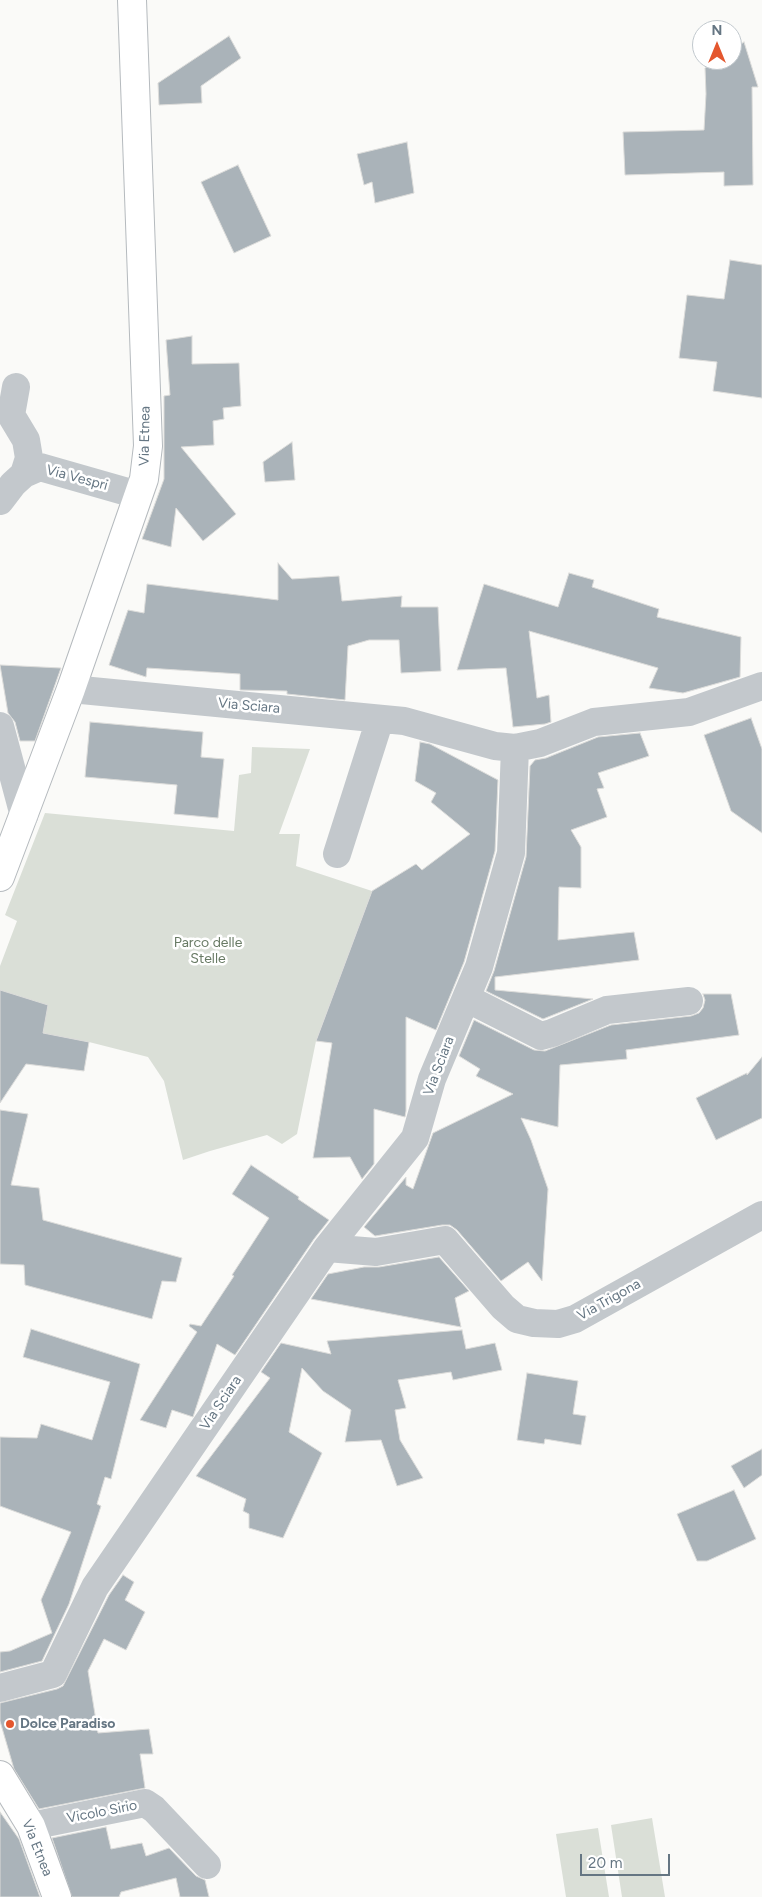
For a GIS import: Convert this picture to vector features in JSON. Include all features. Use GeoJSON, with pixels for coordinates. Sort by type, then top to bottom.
{"type":"FeatureCollection","features":[{"type":"Feature","properties":{"kind":"main road","name":"Via Etnea"},"geometry":{"type":"LineString","coordinates":[[0,877],[71,689],[144,478],[148,446],[132,0]]}},
{"type":"Feature","properties":{"kind":"main road","name":"Via Etnea"},"geometry":{"type":"LineString","coordinates":[[0,1775],[31,1826],[57,1897]]}},
{"type":"Feature","properties":{"kind":"street"},"geometry":{"type":"LineString","coordinates":[[0,501],[13,484],[24,474],[29,458],[26,440],[11,415],[16,387]]}},
{"type":"Feature","properties":{"kind":"street","name":"Via Vespri"},"geometry":{"type":"LineString","coordinates":[[24,474],[40,468],[138,495]]}},
{"type":"Feature","properties":{"kind":"street"},"geometry":{"type":"LineString","coordinates":[[515,748],[540,742],[594,722],[689,712],[762,686]]}},
{"type":"Feature","properties":{"kind":"street","name":"Via Sciara"},"geometry":{"type":"LineString","coordinates":[[0,1688],[52,1674],[95,1587],[327,1248],[415,1138],[432,1079],[479,967],[512,853],[515,748],[495,746],[404,722],[71,689]]}},
{"type":"Feature","properties":{"kind":"street"},"geometry":{"type":"LineString","coordinates":[[337,854],[380,719]]}},
{"type":"Feature","properties":{"kind":"street"},"geometry":{"type":"LineString","coordinates":[[0,726],[24,816]]}},
{"type":"Feature","properties":{"kind":"street"},"geometry":{"type":"LineString","coordinates":[[466,998],[541,1036],[607,1010],[689,1000]]}},
{"type":"Feature","properties":{"kind":"street","name":"Via Trigona"},"geometry":{"type":"LineString","coordinates":[[327,1248],[376,1252],[445,1240],[504,1307],[517,1319],[534,1323],[558,1324],[575,1319],[762,1215]]}},
{"type":"Feature","properties":{"kind":"street","name":"Vicolo Sirio"},"geometry":{"type":"LineString","coordinates":[[31,1826],[145,1803],[154,1809],[207,1865]]}},
{"type":"Feature","properties":{"kind":"green space","name":"Parco delle Stelle"},"geometry":{"type":"Polygon","coordinates":[[[252,747],[310,749],[279,834],[300,834],[296,866],[372,891],[316,1041],[297,1134],[282,1144],[267,1135],[183,1160],[164,1081],[148,1057],[89,1042],[42,1033],[0,990],[0,966],[17,921],[5,915],[45,813],[234,831],[239,775],[251,773],[252,747]]]}},
{"type":"Feature","properties":{"kind":"green space"},"geometry":{"type":"Polygon","coordinates":[[[652,1818],[665,1897],[622,1897],[611,1825],[652,1818]]]}},
{"type":"Feature","properties":{"kind":"green space"},"geometry":{"type":"Polygon","coordinates":[[[598,1828],[609,1897],[566,1897],[556,1834],[598,1828]]]}},
{"type":"Feature","properties":{"kind":"building"},"geometry":{"type":"Polygon","coordinates":[[[229,36],[241,58],[201,86],[202,103],[159,105],[158,83],[229,36]]]}},
{"type":"Feature","properties":{"kind":"building"},"geometry":{"type":"Polygon","coordinates":[[[744,42],[758,87],[752,87],[753,185],[724,186],[724,172],[625,175],[623,132],[704,130],[705,70],[742,70],[742,43],[744,42]]]}},
{"type":"Feature","properties":{"kind":"building"},"geometry":{"type":"Polygon","coordinates":[[[407,142],[414,193],[375,203],[372,182],[364,185],[357,154],[407,142]]]}},
{"type":"Feature","properties":{"kind":"building"},"geometry":{"type":"Polygon","coordinates":[[[238,165],[271,236],[234,253],[201,182],[238,165]]]}},
{"type":"Feature","properties":{"kind":"building"},"geometry":{"type":"Polygon","coordinates":[[[730,260],[762,265],[762,398],[713,391],[717,362],[679,358],[687,295],[724,299],[730,260]]]}},
{"type":"Feature","properties":{"kind":"building"},"geometry":{"type":"Polygon","coordinates":[[[192,336],[192,364],[239,363],[241,406],[223,408],[224,419],[213,421],[214,445],[181,447],[236,514],[203,541],[176,508],[171,547],[142,539],[164,479],[164,396],[170,395],[166,340],[192,336]]]}},
{"type":"Feature","properties":{"kind":"building"},"geometry":{"type":"Polygon","coordinates":[[[292,442],[295,480],[265,482],[263,462],[292,442]]]}},
{"type":"Feature","properties":{"kind":"building"},"geometry":{"type":"Polygon","coordinates":[[[278,563],[292,579],[339,576],[342,601],[402,596],[401,607],[438,607],[441,671],[401,673],[399,640],[369,640],[348,646],[345,700],[287,694],[287,691],[240,690],[240,674],[147,668],[146,677],[109,665],[128,610],[144,613],[147,584],[278,600],[278,563]]]}},
{"type":"Feature","properties":{"kind":"building"},"geometry":{"type":"Polygon","coordinates":[[[569,573],[594,580],[592,587],[659,609],[657,617],[741,637],[740,677],[683,693],[649,688],[658,668],[529,631],[537,698],[549,695],[551,722],[513,727],[506,668],[457,670],[484,584],[558,607],[569,573]]]}},
{"type":"Feature","properties":{"kind":"building"},"geometry":{"type":"Polygon","coordinates":[[[0,665],[61,668],[35,741],[20,741],[15,722],[8,713],[0,665]]]}},
{"type":"Feature","properties":{"kind":"building"},"geometry":{"type":"Polygon","coordinates":[[[751,718],[762,749],[762,833],[731,811],[704,735],[751,718]]]}},
{"type":"Feature","properties":{"kind":"building"},"geometry":{"type":"Polygon","coordinates":[[[90,722],[203,732],[201,757],[224,759],[218,818],[174,814],[177,785],[85,777],[90,722]]]}},
{"type":"Feature","properties":{"kind":"building"},"geometry":{"type":"Polygon","coordinates":[[[640,733],[649,756],[598,773],[604,788],[597,789],[607,817],[571,830],[581,847],[581,888],[559,887],[558,940],[634,932],[639,960],[495,977],[495,990],[593,999],[543,1019],[486,991],[494,971],[526,857],[530,766],[535,760],[546,758],[598,737],[640,733]]]}},
{"type":"Feature","properties":{"kind":"building"},"geometry":{"type":"Polygon","coordinates":[[[420,742],[430,744],[498,780],[495,851],[464,962],[436,1030],[406,1017],[405,1117],[374,1109],[374,1164],[362,1179],[350,1157],[313,1158],[332,1043],[316,1041],[372,891],[416,864],[422,870],[470,834],[431,802],[436,793],[415,781],[420,742]]]}},
{"type":"Feature","properties":{"kind":"building"},"geometry":{"type":"Polygon","coordinates":[[[0,990],[48,1005],[43,1033],[89,1042],[84,1071],[26,1064],[0,1103],[0,990]]]}},
{"type":"Feature","properties":{"kind":"building"},"geometry":{"type":"Polygon","coordinates":[[[703,994],[731,994],[739,1035],[626,1050],[627,1059],[560,1065],[558,1127],[521,1118],[531,1140],[548,1189],[542,1281],[528,1262],[501,1281],[457,1230],[450,1225],[375,1236],[364,1227],[406,1177],[406,1185],[413,1189],[433,1133],[513,1094],[476,1076],[480,1069],[459,1056],[474,1020],[534,1050],[545,1051],[611,1025],[691,1016],[699,1013],[703,1008],[705,1000],[703,994]]]}},
{"type":"Feature","properties":{"kind":"building"},"geometry":{"type":"Polygon","coordinates":[[[762,1057],[762,1118],[716,1140],[696,1098],[747,1073],[747,1075],[762,1057]]]}},
{"type":"Feature","properties":{"kind":"building"},"geometry":{"type":"Polygon","coordinates":[[[0,1110],[28,1114],[11,1185],[39,1188],[43,1220],[182,1258],[176,1282],[162,1281],[152,1319],[25,1285],[24,1265],[0,1264],[0,1110]]]}},
{"type":"Feature","properties":{"kind":"building"},"geometry":{"type":"Polygon","coordinates":[[[251,1165],[299,1197],[298,1199],[329,1220],[235,1355],[217,1344],[193,1417],[172,1410],[166,1428],[140,1420],[197,1332],[189,1326],[190,1324],[201,1326],[269,1218],[232,1194],[251,1165]]]}},
{"type":"Feature","properties":{"kind":"building"},"geometry":{"type":"Polygon","coordinates":[[[439,1257],[469,1291],[455,1298],[461,1327],[311,1299],[328,1274],[439,1257]]]}},
{"type":"Feature","properties":{"kind":"building"},"geometry":{"type":"Polygon","coordinates":[[[31,1329],[140,1364],[111,1479],[105,1477],[97,1504],[101,1506],[69,1604],[42,1661],[0,1672],[0,1652],[10,1651],[52,1633],[41,1600],[71,1532],[0,1506],[0,1437],[37,1438],[41,1424],[92,1440],[110,1382],[23,1357],[31,1329]]]}},
{"type":"Feature","properties":{"kind":"building"},"geometry":{"type":"Polygon","coordinates":[[[462,1330],[466,1349],[495,1343],[502,1370],[453,1380],[451,1372],[398,1380],[406,1408],[395,1410],[400,1440],[423,1478],[397,1486],[381,1440],[345,1442],[351,1410],[323,1391],[302,1368],[289,1432],[322,1453],[283,1538],[249,1528],[249,1514],[243,1511],[246,1499],[196,1476],[270,1378],[261,1372],[281,1343],[331,1354],[327,1341],[462,1330]]]}},
{"type":"Feature","properties":{"kind":"building"},"geometry":{"type":"Polygon","coordinates":[[[527,1373],[578,1381],[573,1414],[586,1416],[581,1445],[545,1439],[544,1444],[517,1440],[527,1373]]]}},
{"type":"Feature","properties":{"kind":"building"},"geometry":{"type":"Polygon","coordinates":[[[762,1449],[762,1475],[744,1488],[731,1466],[762,1449]]]}},
{"type":"Feature","properties":{"kind":"building"},"geometry":{"type":"Polygon","coordinates":[[[734,1490],[756,1539],[707,1561],[697,1561],[677,1514],[734,1490]]]}},
{"type":"Feature","properties":{"kind":"building"},"geometry":{"type":"Polygon","coordinates":[[[123,1575],[134,1582],[125,1600],[145,1612],[126,1650],[104,1639],[88,1671],[98,1733],[149,1729],[153,1754],[140,1754],[145,1788],[39,1809],[14,1769],[0,1721],[0,1703],[63,1686],[109,1595],[123,1575]]]}},
{"type":"Feature","properties":{"kind":"building"},"geometry":{"type":"Polygon","coordinates":[[[0,1812],[19,1839],[40,1897],[0,1897],[0,1812]]]}},
{"type":"Feature","properties":{"kind":"building"},"geometry":{"type":"Polygon","coordinates":[[[106,1827],[111,1849],[142,1843],[146,1856],[169,1848],[196,1876],[205,1880],[209,1897],[180,1897],[176,1878],[121,1892],[119,1897],[72,1897],[52,1838],[106,1827]]]}},
{"type":"Feature","properties":{"kind":"place","name":"Dolce Paradiso"},"geometry":{"type":"Point","coordinates":[10,1724]}}]}
